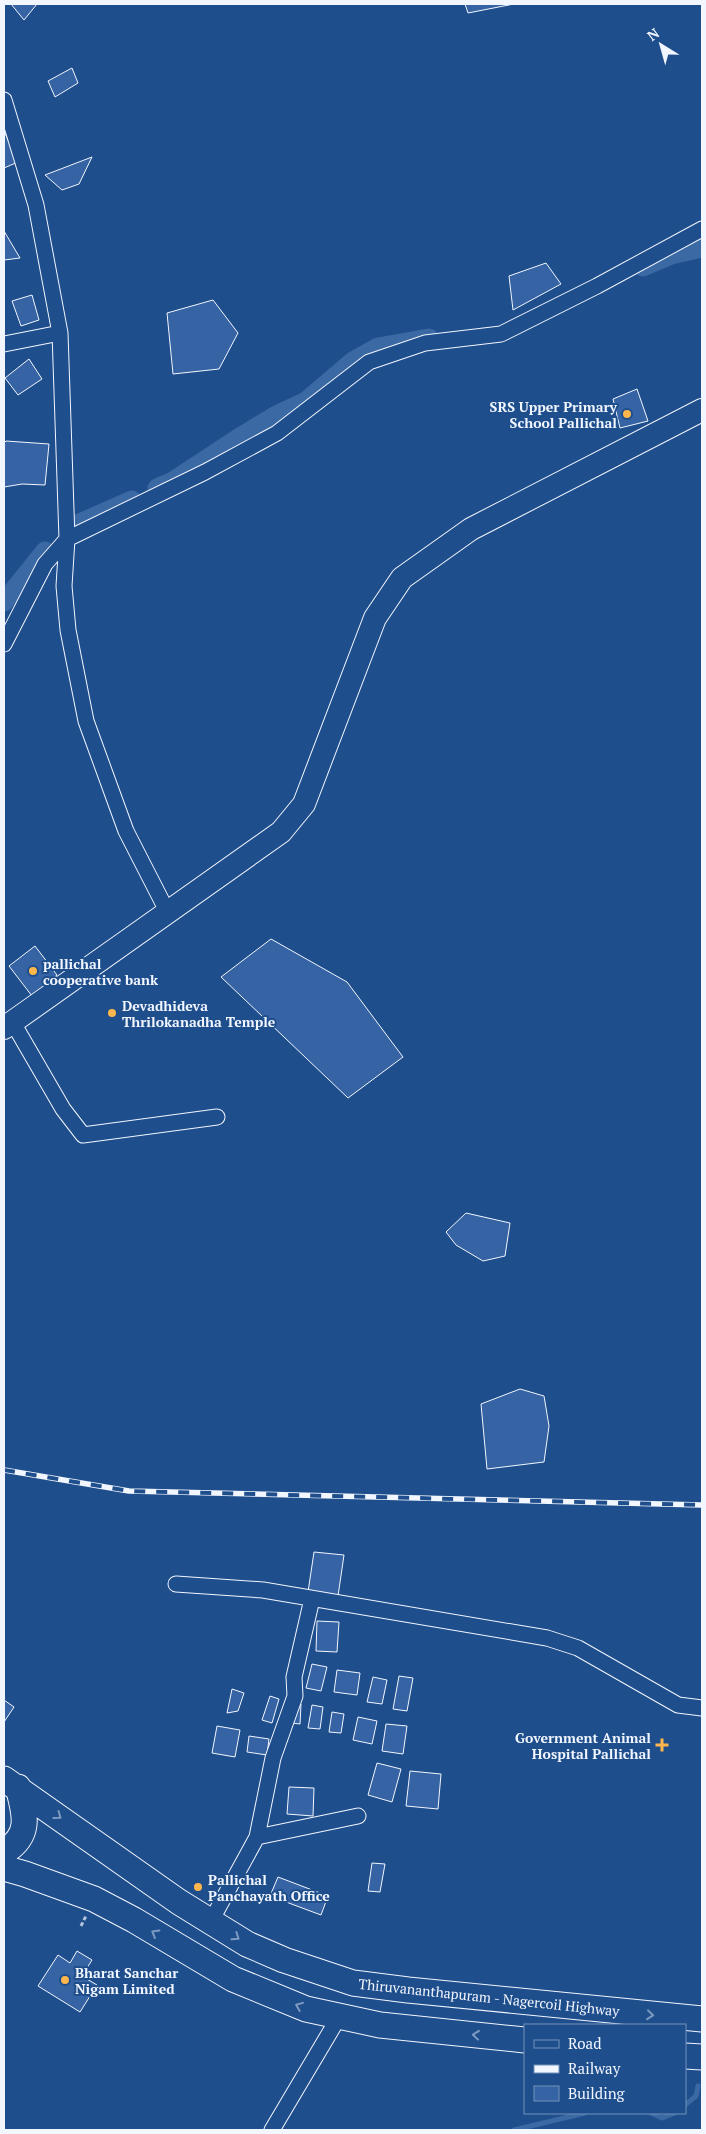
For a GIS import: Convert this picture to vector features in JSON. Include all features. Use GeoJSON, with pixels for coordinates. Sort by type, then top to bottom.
{"type":"FeatureCollection","features":[{"type":"Feature","properties":{"kind":"main road"},"geometry":{"type":"LineString","coordinates":[[4,1852],[23,1833],[26,1817],[11,1783]]}},
{"type":"Feature","properties":{"kind":"main road","name":"Thiruvananthapuram - Nagercoil Highway"},"geometry":{"type":"LineString","coordinates":[[11,1783],[179,1902],[212,1920],[247,1944],[284,1960],[353,1982],[408,1990],[702,2019]]}},
{"type":"Feature","properties":{"kind":"main road"},"geometry":{"type":"LineString","coordinates":[[4,1868],[94,1899],[134,1920],[233,1979],[306,2009],[380,2025],[524,2040]]}},
{"type":"Feature","properties":{"kind":"main road"},"geometry":{"type":"LineString","coordinates":[[686,2056],[702,2057]]}},
{"type":"Feature","properties":{"kind":"street"},"geometry":{"type":"LineString","coordinates":[[4,100],[36,205],[60,333],[67,539],[64,586],[68,630],[86,721],[126,831],[168,913]]}},
{"type":"Feature","properties":{"kind":"street"},"geometry":{"type":"LineString","coordinates":[[4,644],[46,564],[67,539],[205,472],[277,433],[369,362],[425,343],[501,334],[597,286],[702,229]]}},
{"type":"Feature","properties":{"kind":"street"},"geometry":{"type":"LineString","coordinates":[[4,344],[60,333]]}},
{"type":"Feature","properties":{"kind":"street"},"geometry":{"type":"LineString","coordinates":[[217,1117],[83,1135],[63,1109],[8,1024],[281,832],[304,804],[375,618],[402,578],[471,529],[702,410]]}},
{"type":"Feature","properties":{"kind":"street"},"geometry":{"type":"LineString","coordinates":[[176,1584],[263,1590],[547,1638],[578,1648],[678,1704],[702,1708]]}},
{"type":"Feature","properties":{"kind":"street"},"geometry":{"type":"LineString","coordinates":[[212,1920],[257,1837],[273,1758],[295,1696],[294,1677],[312,1599]]}},
{"type":"Feature","properties":{"kind":"street"},"geometry":{"type":"LineString","coordinates":[[257,1837],[358,1816]]}},
{"type":"Feature","properties":{"kind":"street"},"geometry":{"type":"LineString","coordinates":[[272,2130],[339,2017]]}},
{"type":"Feature","properties":{"kind":"building"},"geometry":{"type":"Polygon","coordinates":[[[11,4],[37,4],[24,20],[11,4]]]}},
{"type":"Feature","properties":{"kind":"building"},"geometry":{"type":"Polygon","coordinates":[[[465,4],[514,4],[468,13],[465,4]]]}},
{"type":"Feature","properties":{"kind":"building"},"geometry":{"type":"Polygon","coordinates":[[[72,68],[78,83],[55,97],[48,81],[72,68]]]}},
{"type":"Feature","properties":{"kind":"building"},"geometry":{"type":"Polygon","coordinates":[[[4,131],[18,162],[4,168],[4,131]]]}},
{"type":"Feature","properties":{"kind":"building"},"geometry":{"type":"Polygon","coordinates":[[[92,157],[79,184],[62,190],[45,175],[92,157]]]}},
{"type":"Feature","properties":{"kind":"building"},"geometry":{"type":"Polygon","coordinates":[[[4,231],[20,258],[4,260],[4,231]]]}},
{"type":"Feature","properties":{"kind":"building"},"geometry":{"type":"Polygon","coordinates":[[[546,263],[561,284],[513,310],[509,276],[546,263]]]}},
{"type":"Feature","properties":{"kind":"building"},"geometry":{"type":"Polygon","coordinates":[[[32,295],[39,320],[21,326],[12,301],[32,295]]]}},
{"type":"Feature","properties":{"kind":"building"},"geometry":{"type":"Polygon","coordinates":[[[213,300],[238,333],[219,369],[173,374],[167,313],[213,300]]]}},
{"type":"Feature","properties":{"kind":"building"},"geometry":{"type":"Polygon","coordinates":[[[29,359],[42,379],[18,395],[5,378],[29,359]]]}},
{"type":"Feature","properties":{"kind":"building"},"geometry":{"type":"Polygon","coordinates":[[[637,389],[648,421],[620,428],[613,399],[637,389]]]}},
{"type":"Feature","properties":{"kind":"building"},"geometry":{"type":"Polygon","coordinates":[[[6,441],[49,444],[45,485],[22,484],[4,487],[4,443],[6,441]]]}},
{"type":"Feature","properties":{"kind":"building"},"geometry":{"type":"Polygon","coordinates":[[[271,939],[347,982],[403,1057],[348,1098],[221,977],[271,939]]]}},
{"type":"Feature","properties":{"kind":"building","name":"pallichal cooperative bank"},"geometry":{"type":"Polygon","coordinates":[[[35,946],[57,975],[32,996],[9,966],[35,946]]]}},
{"type":"Feature","properties":{"kind":"building"},"geometry":{"type":"Polygon","coordinates":[[[466,1213],[510,1223],[505,1256],[483,1261],[456,1245],[446,1232],[466,1213]]]}},
{"type":"Feature","properties":{"kind":"building"},"geometry":{"type":"Polygon","coordinates":[[[520,1389],[544,1396],[549,1426],[544,1462],[487,1469],[481,1404],[520,1389]]]}},
{"type":"Feature","properties":{"kind":"building"},"geometry":{"type":"Polygon","coordinates":[[[314,1552],[344,1555],[338,1596],[308,1592],[314,1552]]]}},
{"type":"Feature","properties":{"kind":"building"},"geometry":{"type":"Polygon","coordinates":[[[317,1621],[339,1622],[337,1652],[316,1651],[317,1621]]]}},
{"type":"Feature","properties":{"kind":"building"},"geometry":{"type":"Polygon","coordinates":[[[312,1664],[327,1667],[321,1691],[306,1688],[312,1664]]]}},
{"type":"Feature","properties":{"kind":"building"},"geometry":{"type":"Polygon","coordinates":[[[337,1670],[360,1673],[357,1695],[334,1692],[337,1670]]]}},
{"type":"Feature","properties":{"kind":"building"},"geometry":{"type":"Polygon","coordinates":[[[399,1676],[413,1678],[407,1711],[393,1709],[399,1676]]]}},
{"type":"Feature","properties":{"kind":"building"},"geometry":{"type":"Polygon","coordinates":[[[373,1677],[387,1680],[382,1704],[367,1702],[373,1677]]]}},
{"type":"Feature","properties":{"kind":"building"},"geometry":{"type":"Polygon","coordinates":[[[232,1689],[244,1693],[238,1711],[227,1713],[232,1689]]]}},
{"type":"Feature","properties":{"kind":"building"},"geometry":{"type":"Polygon","coordinates":[[[270,1696],[279,1699],[272,1723],[262,1720],[270,1696]]]}},
{"type":"Feature","properties":{"kind":"building"},"geometry":{"type":"Polygon","coordinates":[[[4,1700],[14,1707],[4,1722],[4,1700]]]}},
{"type":"Feature","properties":{"kind":"building"},"geometry":{"type":"Polygon","coordinates":[[[293,1704],[301,1704],[300,1724],[292,1723],[293,1704]]]}},
{"type":"Feature","properties":{"kind":"building"},"geometry":{"type":"Polygon","coordinates":[[[312,1705],[323,1707],[320,1729],[308,1728],[312,1705]]]}},
{"type":"Feature","properties":{"kind":"building"},"geometry":{"type":"Polygon","coordinates":[[[332,1712],[344,1714],[341,1733],[329,1732],[332,1712]]]}},
{"type":"Feature","properties":{"kind":"building"},"geometry":{"type":"Polygon","coordinates":[[[358,1717],[377,1721],[372,1744],[353,1740],[358,1717]]]}},
{"type":"Feature","properties":{"kind":"building"},"geometry":{"type":"Polygon","coordinates":[[[386,1724],[407,1726],[403,1754],[382,1751],[386,1724]]]}},
{"type":"Feature","properties":{"kind":"building"},"geometry":{"type":"Polygon","coordinates":[[[217,1726],[240,1730],[235,1757],[212,1753],[217,1726]]]}},
{"type":"Feature","properties":{"kind":"building"},"geometry":{"type":"Polygon","coordinates":[[[249,1736],[269,1739],[267,1755],[247,1752],[249,1736]]]}},
{"type":"Feature","properties":{"kind":"building"},"geometry":{"type":"Polygon","coordinates":[[[377,1763],[401,1769],[392,1802],[368,1795],[377,1763]]]}},
{"type":"Feature","properties":{"kind":"building"},"geometry":{"type":"Polygon","coordinates":[[[410,1771],[441,1774],[438,1809],[406,1806],[410,1771]]]}},
{"type":"Feature","properties":{"kind":"building"},"geometry":{"type":"Polygon","coordinates":[[[289,1787],[314,1788],[313,1816],[287,1814],[289,1787]]]}},
{"type":"Feature","properties":{"kind":"building"},"geometry":{"type":"Polygon","coordinates":[[[372,1863],[385,1864],[380,1892],[368,1891],[372,1863]]]}},
{"type":"Feature","properties":{"kind":"building"},"geometry":{"type":"Polygon","coordinates":[[[278,1877],[328,1896],[321,1915],[270,1896],[278,1877]]]}},
{"type":"Feature","properties":{"kind":"building","name":"Bharat Sanchar Nigam Limited"},"geometry":{"type":"Polygon","coordinates":[[[77,1951],[92,1960],[82,1976],[97,1985],[80,2012],[38,1986],[58,1955],[70,1963],[77,1951]]]}},
{"type":"Feature","properties":{"kind":"waterway"},"geometry":{"type":"LineString","coordinates":[[643,267],[671,255],[702,248]]}},
{"type":"Feature","properties":{"kind":"waterway"},"geometry":{"type":"LineString","coordinates":[[157,488],[173,481],[276,415],[306,401],[353,361],[378,347],[429,338]]}},
{"type":"Feature","properties":{"kind":"waterway"},"geometry":{"type":"LineString","coordinates":[[70,529],[75,525],[132,500]]}},
{"type":"Feature","properties":{"kind":"waterway"},"geometry":{"type":"LineString","coordinates":[[4,602],[45,551]]}},
{"type":"Feature","properties":{"kind":"waterway"},"geometry":{"type":"LineString","coordinates":[[686,2104],[696,2096],[698,2086]]}},
{"type":"Feature","properties":{"kind":"waterway"},"geometry":{"type":"LineString","coordinates":[[514,2130],[581,2114]]}},
{"type":"Feature","properties":{"kind":"waterway"},"geometry":{"type":"LineString","coordinates":[[653,2114],[662,2118],[672,2114]]}},
{"type":"Feature","properties":{"kind":"railway"},"geometry":{"type":"LineString","coordinates":[[4,1470],[129,1491],[702,1505]]}},
{"type":"Feature","properties":{"kind":"place","name":"SRS Upper Primary School Pallichal"},"geometry":{"type":"Point","coordinates":[627,414]}},
{"type":"Feature","properties":{"kind":"place","name":"pallichal cooperative bank"},"geometry":{"type":"Point","coordinates":[33,971]}},
{"type":"Feature","properties":{"kind":"place","name":"Devadhideva Thrilokanadha Temple"},"geometry":{"type":"Point","coordinates":[112,1013]}},
{"type":"Feature","properties":{"kind":"place","name":"Government Animal Hospital Pallichal"},"geometry":{"type":"Point","coordinates":[662,1745]}},
{"type":"Feature","properties":{"kind":"place","name":"Pallichal Panchayath Office"},"geometry":{"type":"Point","coordinates":[198,1887]}},
{"type":"Feature","properties":{"kind":"place","name":"Bharat Sanchar Nigam Limited"},"geometry":{"type":"Point","coordinates":[65,1980]}}]}
